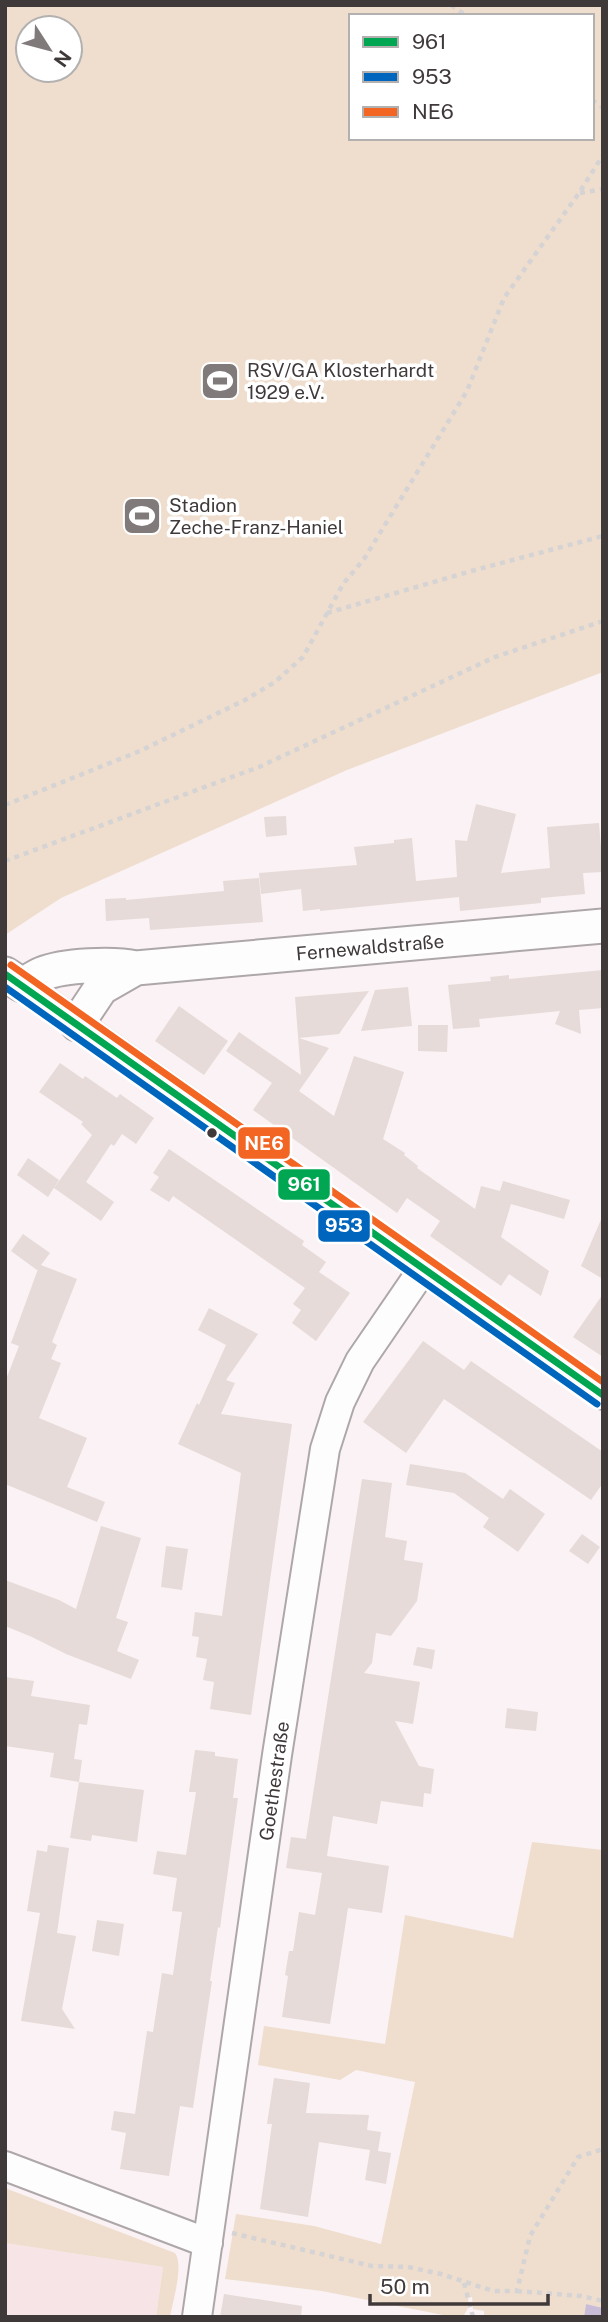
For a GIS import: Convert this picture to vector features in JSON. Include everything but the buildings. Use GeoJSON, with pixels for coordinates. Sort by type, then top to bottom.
{"type":"FeatureCollection","features":[{"type":"Feature","properties":{"kind":"street","name":"Fernewaldstraße"},"geometry":{"type":"LineString","coordinates":[[14,980],[65,969],[118,964],[136,968],[603,926]]}},
{"type":"Feature","properties":{"kind":"street","name":"Fernewaldstraße"},"geometry":{"type":"LineString","coordinates":[[77,1024],[101,988],[136,968]]}},
{"type":"Feature","properties":{"kind":"street"},"geometry":{"type":"LineString","coordinates":[[14,980],[603,1395]]}},
{"type":"Feature","properties":{"kind":"street","name":"Goethestraße"},"geometry":{"type":"LineString","coordinates":[[197,2317],[277,1755],[325,1449],[339,1404],[360,1361],[423,1269]]}},
{"type":"Feature","properties":{"kind":"street"},"geometry":{"type":"LineString","coordinates":[[5,2166],[209,2236]]}},
{"type":"Feature","properties":{"kind":"path"},"geometry":{"type":"LineString","coordinates":[[5,805],[140,751],[245,700],[275,682],[303,657],[343,584],[364,559],[467,391],[504,298],[603,155]]}},
{"type":"Feature","properties":{"kind":"path"},"geometry":{"type":"LineString","coordinates":[[579,193],[603,189]]}},
{"type":"Feature","properties":{"kind":"path"},"geometry":{"type":"LineString","coordinates":[[327,614],[603,536]]}},
{"type":"Feature","properties":{"kind":"path"},"geometry":{"type":"LineString","coordinates":[[5,861],[259,767],[495,657],[603,621]]}},
{"type":"Feature","properties":{"kind":"path"},"geometry":{"type":"LineString","coordinates":[[517,2291],[530,2236],[537,2224],[578,2157],[603,2150]]}},
{"type":"Feature","properties":{"kind":"path"},"geometry":{"type":"LineString","coordinates":[[209,2236],[372,2266],[430,2271],[493,2291],[582,2296],[603,2301]]}},
{"type":"Feature","properties":{"kind":"path"},"geometry":{"type":"LineString","coordinates":[[464,2283],[472,2317]]}},
{"type":"Feature","properties":{"kind":"shaded area"},"geometry":{"type":"Polygon","coordinates":[[[5,5],[603,5],[603,672],[347,770],[61,898],[5,935],[5,5]]]}},
{"type":"Feature","properties":{"kind":"shaded area"},"geometry":{"type":"Polygon","coordinates":[[[532,1842],[603,1850],[603,2308],[586,2304],[584,2317],[484,2317],[484,2311],[473,2309],[472,2297],[468,2298],[469,2306],[463,2317],[453,2317],[322,2291],[225,2279],[236,2214],[314,2226],[381,2244],[415,2082],[356,2070],[340,2080],[258,2065],[264,2026],[385,2044],[405,1915],[513,1938],[532,1842]]]}},
{"type":"Feature","properties":{"kind":"shaded area"},"geometry":{"type":"Polygon","coordinates":[[[5,2188],[175,2253],[178,2274],[170,2317],[156,2317],[163,2267],[5,2243],[5,2188]]]}},
{"type":"Feature","properties":{"kind":"shaded area"},"geometry":{"type":"Polygon","coordinates":[[[5,2243],[163,2267],[156,2317],[5,2317],[5,2243]]]}},
{"type":"Feature","properties":{"kind":"shaded area"},"geometry":{"type":"Polygon","coordinates":[[[586,2304],[603,2308],[603,2317],[584,2317],[586,2304]]]}},
{"type":"Feature","properties":{"kind":"transit line","name":"NE6"},"geometry":{"type":"LineString","coordinates":[[11,965],[603,1382]]}},
{"type":"Feature","properties":{"kind":"transit line","name":"961"},"geometry":{"type":"LineString","coordinates":[[5,974],[603,1395]]}},
{"type":"Feature","properties":{"kind":"transit line","name":"953"},"geometry":{"type":"LineString","coordinates":[[5,987],[597,1404]]}},
{"type":"Feature","properties":{"kind":"place","name":"RSV/GA Klosterhardt 1929 e.V."},"geometry":{"type":"Point","coordinates":[220,381]}},
{"type":"Feature","properties":{"kind":"place","name":"Stadion Zeche-Franz-Haniel"},"geometry":{"type":"Point","coordinates":[142,516]}}]}
